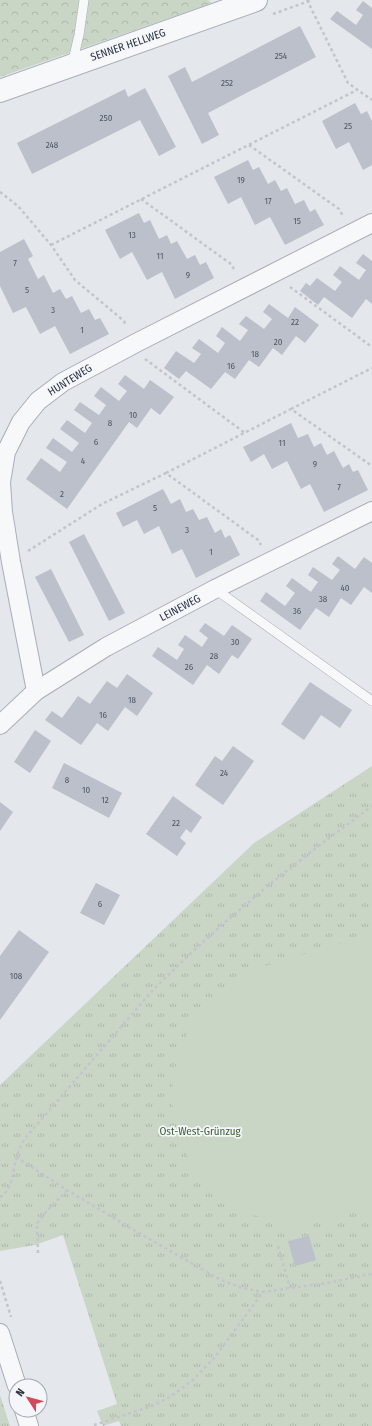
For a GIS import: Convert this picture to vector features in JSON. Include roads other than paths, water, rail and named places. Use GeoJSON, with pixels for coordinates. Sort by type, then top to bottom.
{"type":"FeatureCollection","features":[{"type":"Feature","properties":{"kind":"street","name":"SENNER HELLWEG"},"geometry":{"type":"LineString","coordinates":[[0,91],[72,64],[256,0]]}},
{"type":"Feature","properties":{"kind":"street","name":"HUNTEWEG"},"geometry":{"type":"LineString","coordinates":[[36,691],[11,562],[3,512],[1,482],[6,452],[22,422],[38,401],[63,382],[136,343],[372,223]]}},
{"type":"Feature","properties":{"kind":"street","name":"LEINEWEG"},"geometry":{"type":"LineString","coordinates":[[0,725],[36,691],[106,647],[215,589],[372,511]]}},
{"type":"Feature","properties":{"kind":"street"},"geometry":{"type":"LineString","coordinates":[[0,1333],[14,1378]]}},
{"type":"Feature","properties":{"kind":"lane"},"geometry":{"type":"LineString","coordinates":[[72,64],[79,35],[84,0]]}},
{"type":"Feature","properties":{"kind":"lane"},"geometry":{"type":"LineString","coordinates":[[215,589],[372,701]]}},
{"type":"Feature","properties":{"kind":"park label","name":"Ost-West-Grünzug"},"geometry":{"type":"Point","coordinates":[200,1131]}}]}
